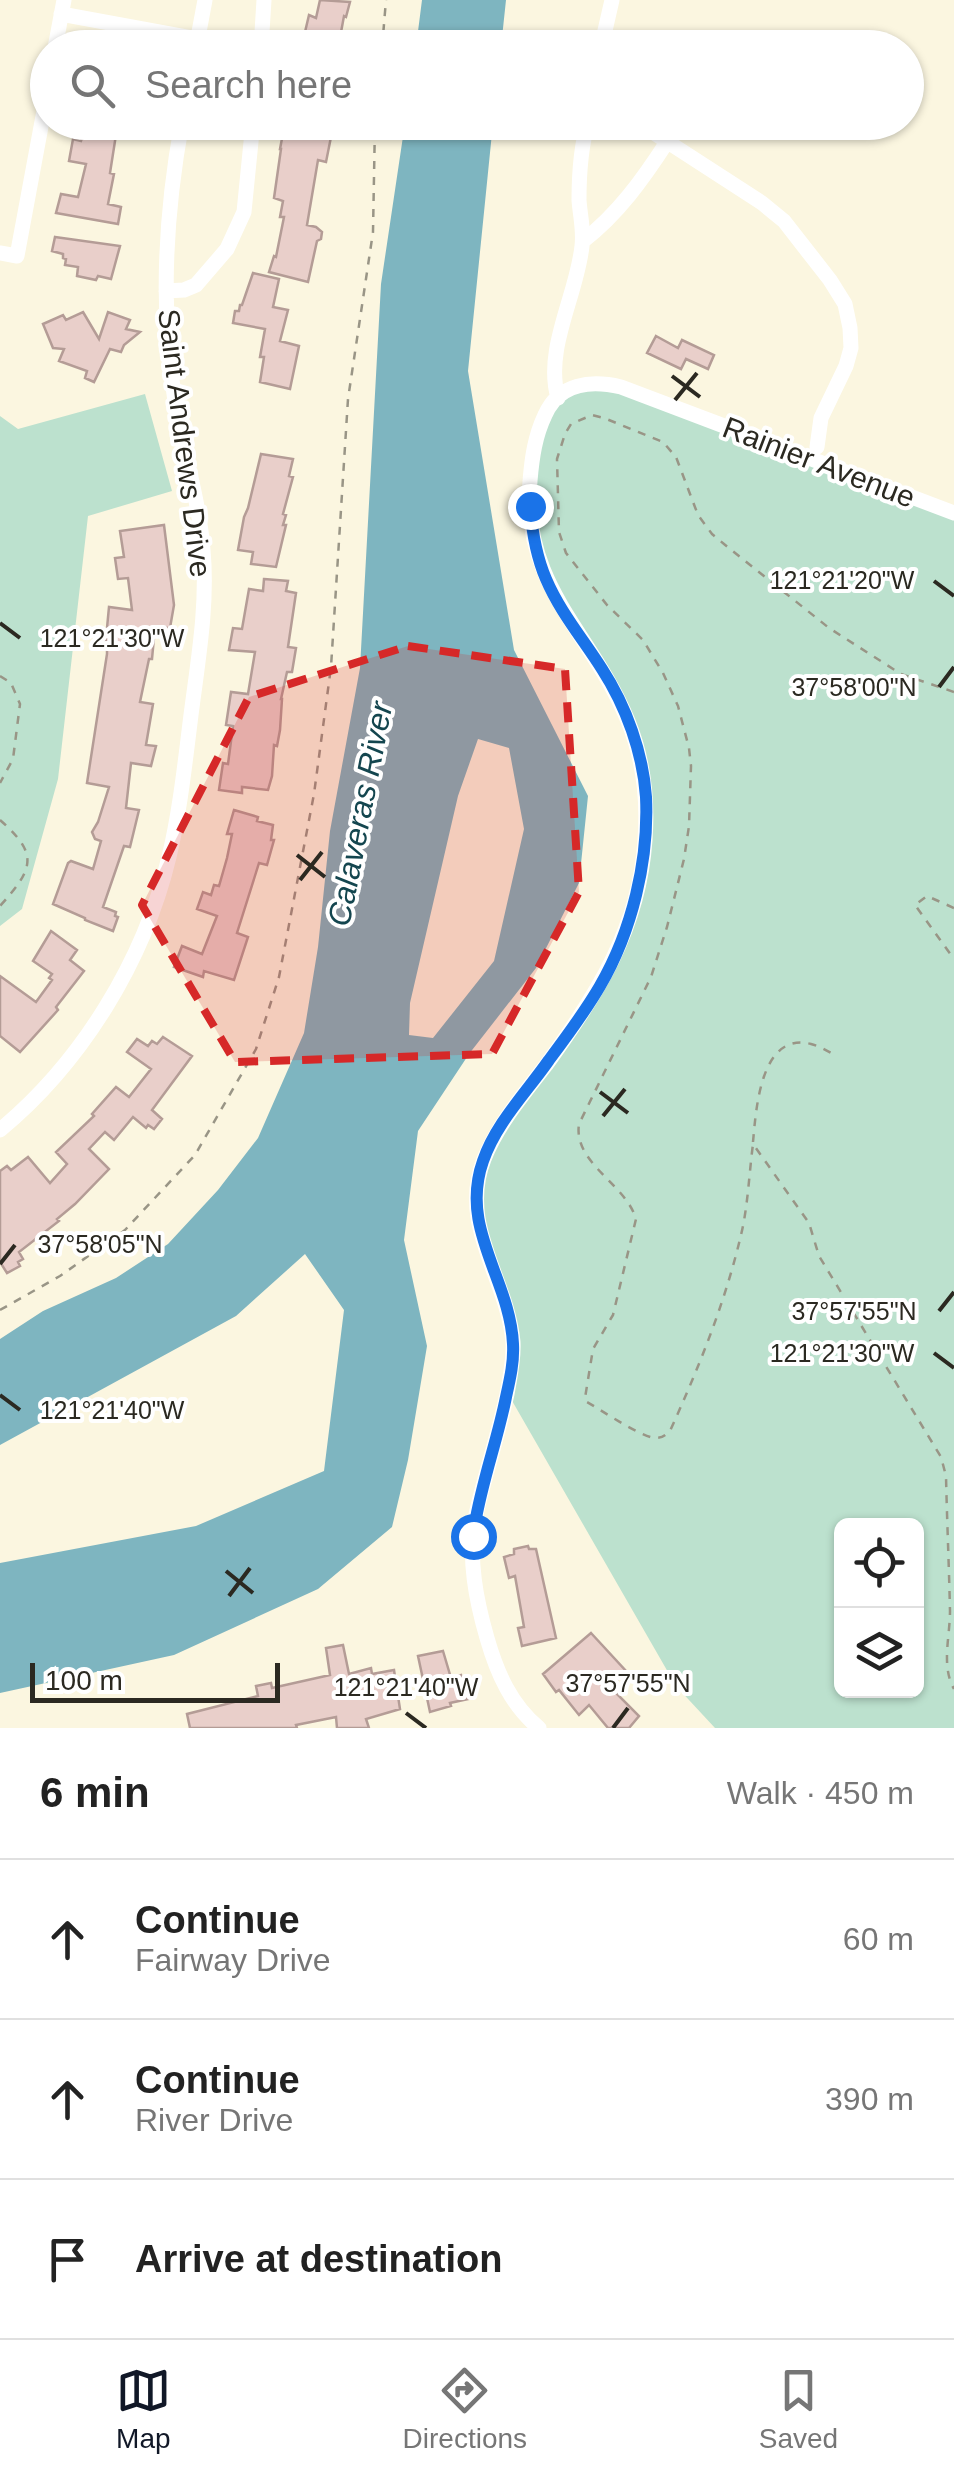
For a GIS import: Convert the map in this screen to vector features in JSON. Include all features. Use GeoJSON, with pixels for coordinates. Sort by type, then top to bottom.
{"type":"FeatureCollection","features":[{"type":"Feature","properties":{"kind":"street"},"geometry":{"type":"LineString","coordinates":[[199,30],[204,0]]}},
{"type":"Feature","properties":{"kind":"street"},"geometry":{"type":"LineString","coordinates":[[262,30],[264,0]]}},
{"type":"Feature","properties":{"kind":"street"},"geometry":{"type":"LineString","coordinates":[[605,30],[612,0]]}},
{"type":"Feature","properties":{"kind":"street"},"geometry":{"type":"LineString","coordinates":[[62,7],[148,30]]}},
{"type":"Feature","properties":{"kind":"street"},"geometry":{"type":"LineString","coordinates":[[0,253],[17,256],[39,140]]}},
{"type":"Feature","properties":{"kind":"street","name":"Saint Andrews Drive"},"geometry":{"type":"LineString","coordinates":[[0,1130],[63,1065],[116,989],[154,904],[175,829],[205,590],[203,549],[168,341],[168,223],[179,140]]}},
{"type":"Feature","properties":{"kind":"street"},"geometry":{"type":"LineString","coordinates":[[166,290],[184,290],[196,284],[226,249],[244,212],[251,140]]}},
{"type":"Feature","properties":{"kind":"street"},"geometry":{"type":"LineString","coordinates":[[538,1728],[514,1702],[492,1656],[478,1606],[472,1558],[475,1519],[499,1434],[513,1360],[513,1338],[476,1214],[478,1180],[504,1121],[602,983],[628,918],[645,842],[646,798],[635,740],[604,672],[554,596],[534,542],[530,488],[534,442],[549,406],[564,393],[554,385],[559,339],[583,241],[580,187],[584,140]]}},
{"type":"Feature","properties":{"kind":"street"},"geometry":{"type":"LineString","coordinates":[[664,140],[784,222],[845,304],[850,348],[822,418],[817,447]]}},
{"type":"Feature","properties":{"kind":"street"},"geometry":{"type":"LineString","coordinates":[[583,241],[621,206],[667,142]]}},
{"type":"Feature","properties":{"kind":"street","name":"Rainier Avenue"},"geometry":{"type":"LineString","coordinates":[[564,393],[584,383],[622,387],[954,512]]}},
{"type":"Feature","properties":{"kind":"path"},"geometry":{"type":"LineString","coordinates":[[384,30],[386,0]]}},
{"type":"Feature","properties":{"kind":"path"},"geometry":{"type":"LineString","coordinates":[[0,1310],[60,1276],[125,1230],[195,1155],[256,1049],[279,977],[314,794],[331,668],[348,399],[373,232],[375,140]]}},
{"type":"Feature","properties":{"kind":"path"},"geometry":{"type":"LineString","coordinates":[[834,1054],[812,1044],[790,1045],[777,1052],[764,1074],[742,1231],[712,1335],[670,1431],[653,1438],[587,1402],[584,1398],[593,1349],[613,1316],[636,1219],[632,1207],[584,1152],[578,1134],[589,1100],[651,976],[667,927],[689,826],[691,766],[678,706],[663,673],[643,640],[607,605],[566,553],[559,532],[557,459],[564,434],[571,424],[592,415],[664,442],[676,457],[698,515],[712,534],[830,628],[902,674],[954,692]]}},
{"type":"Feature","properties":{"kind":"path"},"geometry":{"type":"LineString","coordinates":[[0,676],[10,683],[20,704],[13,759],[0,782]]}},
{"type":"Feature","properties":{"kind":"path"},"geometry":{"type":"LineString","coordinates":[[0,820],[22,842],[28,858],[22,877],[0,906]]}},
{"type":"Feature","properties":{"kind":"path"},"geometry":{"type":"LineString","coordinates":[[954,908],[926,896],[915,906],[954,959]]}},
{"type":"Feature","properties":{"kind":"path"},"geometry":{"type":"LineString","coordinates":[[752,1144],[809,1223],[819,1256],[941,1457],[946,1476],[950,1614],[947,1668],[954,1689]]}},
{"type":"Feature","properties":{"kind":"highlighted area"},"geometry":{"type":"Polygon","coordinates":[[[408,646],[565,669],[579,892],[492,1054],[235,1062],[142,905],[249,697],[408,646]]]}},
{"type":"Feature","properties":{"kind":"green space"},"geometry":{"type":"Polygon","coordinates":[[[585,383],[621,387],[954,513],[954,1728],[715,1728],[676,1686],[507,1392],[513,1339],[480,1234],[478,1180],[504,1121],[602,983],[645,842],[635,739],[534,543],[531,463],[549,406],[585,383]]]}},
{"type":"Feature","properties":{"kind":"green space"},"geometry":{"type":"Polygon","coordinates":[[[145,394],[172,491],[88,516],[58,779],[22,909],[0,926],[0,416],[18,429],[145,394]]]}},
{"type":"Feature","properties":{"kind":"water"},"geometry":{"type":"Polygon","coordinates":[[[422,0],[506,0],[503,30],[418,30],[422,0]]]}},
{"type":"Feature","properties":{"kind":"water","name":"Calaveras River"},"geometry":{"type":"Polygon","coordinates":[[[402,140],[491,140],[468,371],[514,650],[588,796],[579,883],[536,968],[469,1054],[418,1131],[404,1240],[427,1346],[392,1527],[318,1589],[174,1655],[0,1693],[0,1563],[196,1526],[324,1471],[344,1310],[305,1254],[236,1316],[0,1445],[0,1339],[43,1311],[116,1278],[168,1244],[218,1190],[258,1138],[304,1033],[330,831],[360,668],[381,284],[402,140]],[[478,739],[458,796],[410,1003],[409,1035],[433,1038],[494,961],[524,829],[509,748],[478,739]]]}},
{"type":"Feature","properties":{"kind":"building"},"geometry":{"type":"Polygon","coordinates":[[[320,0],[350,2],[341,30],[305,30],[309,15],[316,18],[320,0]]]}},
{"type":"Feature","properties":{"kind":"building"},"geometry":{"type":"Polygon","coordinates":[[[73,140],[115,140],[108,204],[121,207],[118,224],[56,213],[61,194],[78,197],[86,164],[69,161],[73,140]]]}},
{"type":"Feature","properties":{"kind":"building"},"geometry":{"type":"Polygon","coordinates":[[[282,140],[330,140],[326,162],[318,160],[307,225],[322,232],[308,282],[269,272],[284,217],[280,217],[283,201],[274,198],[282,140]]]}},
{"type":"Feature","properties":{"kind":"building"},"geometry":{"type":"Polygon","coordinates":[[[55,237],[120,246],[111,279],[77,276],[78,267],[65,265],[63,254],[52,251],[55,237]]]}},
{"type":"Feature","properties":{"kind":"building"},"geometry":{"type":"Polygon","coordinates":[[[253,273],[279,279],[273,307],[288,310],[280,341],[299,346],[290,389],[260,382],[265,329],[233,323],[253,273]]]}},
{"type":"Feature","properties":{"kind":"building"},"geometry":{"type":"Polygon","coordinates":[[[83,312],[99,339],[108,312],[130,320],[126,329],[140,332],[121,352],[110,349],[94,382],[85,378],[87,371],[59,361],[64,349],[53,348],[43,324],[83,312]]]}},
{"type":"Feature","properties":{"kind":"building"},"geometry":{"type":"Polygon","coordinates":[[[656,336],[678,348],[682,340],[714,355],[708,369],[686,359],[681,369],[647,353],[656,336]]]}},
{"type":"Feature","properties":{"kind":"building"},"geometry":{"type":"Polygon","coordinates":[[[261,454],[293,459],[289,476],[293,477],[283,514],[286,525],[276,567],[251,564],[253,552],[238,550],[261,454]]]}},
{"type":"Feature","properties":{"kind":"building"},"geometry":{"type":"Polygon","coordinates":[[[164,525],[174,605],[170,628],[155,627],[152,659],[140,702],[153,704],[146,745],[156,746],[151,766],[131,763],[126,808],[139,810],[130,847],[124,846],[103,907],[116,912],[113,931],[53,904],[68,863],[93,869],[101,841],[92,832],[109,787],[87,783],[107,654],[109,607],[132,610],[128,578],[118,579],[115,558],[124,557],[120,531],[164,525]]]}},
{"type":"Feature","properties":{"kind":"building"},"geometry":{"type":"Polygon","coordinates":[[[264,579],[288,581],[286,591],[296,593],[288,647],[296,648],[281,699],[272,776],[268,790],[219,790],[223,763],[228,764],[233,726],[226,725],[231,692],[248,694],[255,652],[229,650],[233,628],[242,629],[249,589],[263,591],[264,579]]]}},
{"type":"Feature","properties":{"kind":"building"},"geometry":{"type":"Polygon","coordinates":[[[234,810],[273,825],[274,840],[267,865],[259,863],[237,933],[248,937],[234,980],[204,971],[203,977],[174,967],[182,946],[202,954],[217,916],[197,909],[203,892],[211,895],[214,885],[219,886],[234,810]]]}},
{"type":"Feature","properties":{"kind":"building"},"geometry":{"type":"Polygon","coordinates":[[[51,931],[77,950],[70,960],[84,971],[56,1007],[58,1010],[20,1052],[0,1036],[0,976],[36,1002],[52,974],[33,961],[51,931]]]}},
{"type":"Feature","properties":{"kind":"building"},"geometry":{"type":"Polygon","coordinates":[[[163,1037],[192,1056],[152,1110],[162,1119],[154,1129],[148,1125],[146,1128],[133,1117],[114,1140],[105,1132],[89,1149],[109,1169],[59,1221],[19,1252],[23,1259],[18,1262],[20,1266],[7,1273],[0,1262],[0,1171],[7,1166],[11,1170],[28,1157],[50,1183],[67,1164],[56,1152],[94,1116],[116,1087],[129,1097],[151,1069],[127,1052],[137,1039],[148,1046],[163,1037]]]}},
{"type":"Feature","properties":{"kind":"building"},"geometry":{"type":"Polygon","coordinates":[[[514,1549],[536,1549],[556,1638],[522,1646],[518,1628],[524,1627],[515,1576],[509,1578],[504,1557],[514,1554],[514,1549]]]}},
{"type":"Feature","properties":{"kind":"building"},"geometry":{"type":"Polygon","coordinates":[[[591,1633],[626,1671],[610,1687],[639,1716],[629,1728],[608,1728],[589,1705],[579,1715],[543,1674],[591,1633]]]}},
{"type":"Feature","properties":{"kind":"building"},"geometry":{"type":"Polygon","coordinates":[[[343,1645],[349,1674],[371,1668],[372,1674],[394,1670],[400,1709],[366,1719],[369,1728],[337,1728],[336,1717],[296,1725],[297,1728],[190,1728],[187,1714],[258,1696],[256,1686],[271,1683],[272,1688],[330,1675],[326,1648],[343,1645]]]}},
{"type":"Feature","properties":{"kind":"building"},"geometry":{"type":"Polygon","coordinates":[[[443,1651],[451,1678],[461,1675],[468,1699],[430,1712],[418,1656],[443,1651]]]}},
{"type":"Feature","properties":{"kind":"route"},"geometry":{"type":"LineString","coordinates":[[473,1536],[513,1360],[513,1338],[476,1214],[478,1180],[492,1140],[602,983],[622,939],[645,842],[646,798],[635,740],[604,672],[544,576],[534,542],[530,506]]}}]}
